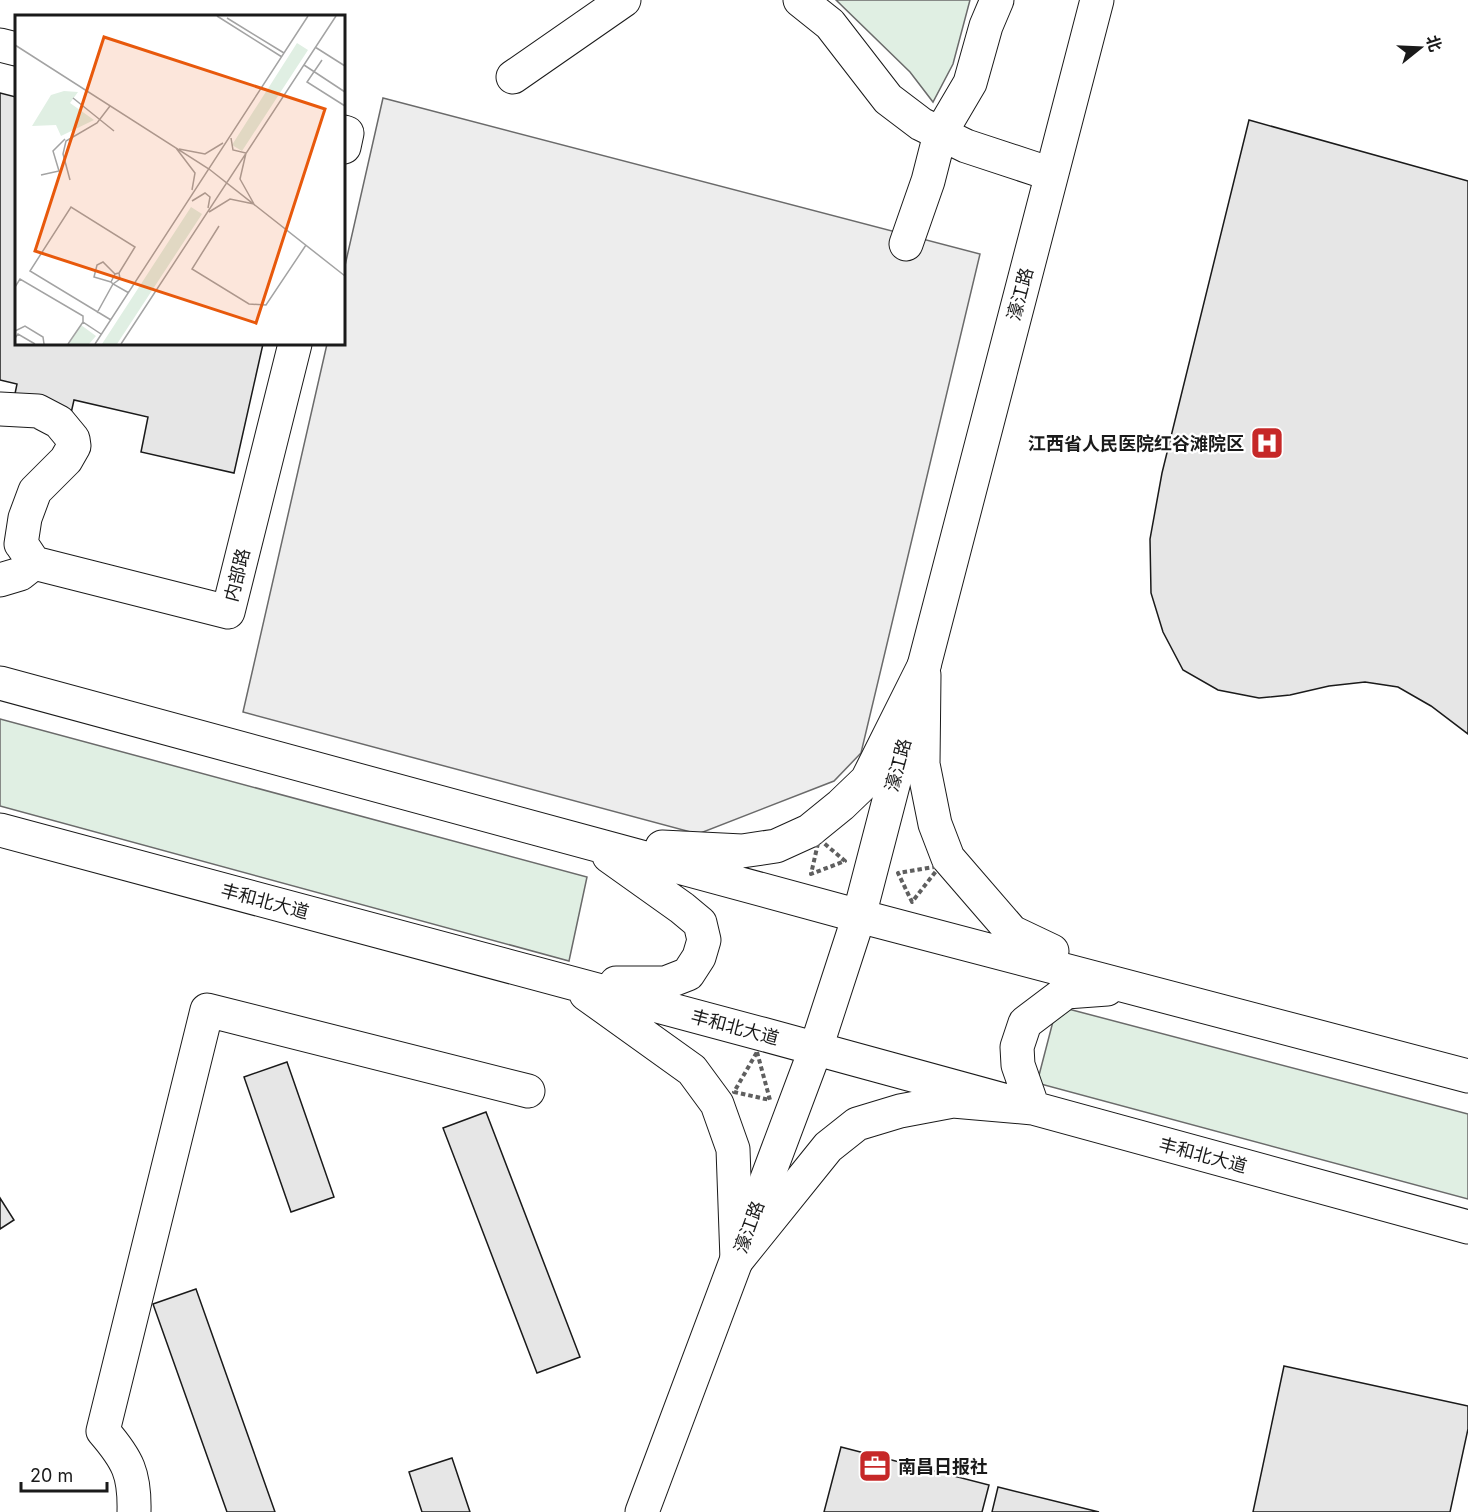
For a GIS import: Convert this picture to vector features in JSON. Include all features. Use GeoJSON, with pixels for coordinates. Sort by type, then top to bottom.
{"type":"FeatureCollection","features":[{"type":"Feature","properties":{"kind":"main road"},"geometry":{"type":"LineString","coordinates":[[513,77],[624,0]]}},
{"type":"Feature","properties":{"kind":"main road"},"geometry":{"type":"LineString","coordinates":[[800,0],[830,24],[888,99],[921,124],[966,146],[1051,174]]}},
{"type":"Feature","properties":{"kind":"main road"},"geometry":{"type":"LineString","coordinates":[[906,244],[928,181],[940,134],[970,83],[986,26],[997,0]]}},
{"type":"Feature","properties":{"kind":"main road","name":"濠江路"},"geometry":{"type":"LineString","coordinates":[[642,1512],[816,1048],[859,916],[1096,0]]}},
{"type":"Feature","properties":{"kind":"main road"},"geometry":{"type":"LineString","coordinates":[[0,45],[15,50]]}},
{"type":"Feature","properties":{"kind":"main road","name":"内部路"},"geometry":{"type":"LineString","coordinates":[[18,546],[228,612],[295,345]]}},
{"type":"Feature","properties":{"kind":"main road"},"geometry":{"type":"LineString","coordinates":[[0,409],[38,411],[59,422],[73,439],[74,446],[66,460],[35,490],[24,518],[18,546],[20,574],[1,583]]}},
{"type":"Feature","properties":{"kind":"main road"},"geometry":{"type":"LineString","coordinates":[[591,843],[742,851],[776,846],[809,831],[867,780],[924,666]]}},
{"type":"Feature","properties":{"kind":"main road"},"geometry":{"type":"LineString","coordinates":[[924,666],[923,764],[935,824],[948,858],[1012,932],[1130,987]]}},
{"type":"Feature","properties":{"kind":"main road"},"geometry":{"type":"LineString","coordinates":[[0,682],[859,916],[1468,1076]]}},
{"type":"Feature","properties":{"kind":"main road","name":"丰和北大道"},"geometry":{"type":"LineString","coordinates":[[0,830],[816,1048],[1468,1227]]}},
{"type":"Feature","properties":{"kind":"main road"},"geometry":{"type":"LineString","coordinates":[[570,982],[665,983],[688,974],[699,957],[704,940],[700,923],[591,843]]}},
{"type":"Feature","properties":{"kind":"main road"},"geometry":{"type":"LineString","coordinates":[[570,982],[692,1070],[717,1104],[733,1149],[737,1260]]}},
{"type":"Feature","properties":{"kind":"main road"},"geometry":{"type":"LineString","coordinates":[[737,1260],[828,1147],[857,1124],[953,1101],[1033,1108],[1018,1065],[1017,1047],[1025,1023],[1066,992],[1130,987]]}},
{"type":"Feature","properties":{"kind":"main road"},"geometry":{"type":"LineString","coordinates":[[134,1512],[134,1489],[129,1468],[104,1431],[207,1010],[528,1091]]}},
{"type":"Feature","properties":{"kind":"path"},"geometry":{"type":"LineString","coordinates":[[940,866],[933,875],[912,902],[898,873],[940,866]]}},
{"type":"Feature","properties":{"kind":"path"},"geometry":{"type":"LineString","coordinates":[[757,1052],[762,1071],[770,1100],[734,1092],[757,1052]]}},
{"type":"Feature","properties":{"kind":"green space"},"geometry":{"type":"Polygon","coordinates":[[[836,0],[970,0],[953,64],[933,102],[910,72],[836,0]]]}},
{"type":"Feature","properties":{"kind":"green space"},"geometry":{"type":"Polygon","coordinates":[[[0,719],[587,877],[569,961],[0,806],[0,719]]]}},
{"type":"Feature","properties":{"kind":"green space"},"geometry":{"type":"Polygon","coordinates":[[[1057,1006],[1468,1114],[1468,1199],[1037,1083],[1057,1006]]]}},
{"type":"Feature","properties":{"kind":"shaded area"},"geometry":{"type":"Polygon","coordinates":[[[383,98],[980,254],[861,753],[834,781],[698,834],[243,712],[327,345],[345,345],[345,266],[383,98]]]}},
{"type":"Feature","properties":{"kind":"building"},"geometry":{"type":"Polygon","coordinates":[[[0,93],[15,97],[15,345],[263,345],[234,473],[141,452],[148,417],[74,400],[67,431],[10,418],[17,384],[0,380],[0,93]]]}},
{"type":"Feature","properties":{"kind":"building"},"geometry":{"type":"Polygon","coordinates":[[[1249,120],[1468,181],[1468,734],[1431,706],[1398,687],[1365,682],[1259,698],[1218,690],[1183,670],[1163,632],[1151,593],[1150,539],[1162,473],[1249,120]]]}},
{"type":"Feature","properties":{"kind":"building"},"geometry":{"type":"Polygon","coordinates":[[[287,1062],[334,1197],[291,1212],[244,1077],[287,1062]]]}},
{"type":"Feature","properties":{"kind":"building"},"geometry":{"type":"Polygon","coordinates":[[[486,1112],[580,1357],[537,1373],[443,1128],[486,1112]]]}},
{"type":"Feature","properties":{"kind":"building"},"geometry":{"type":"Polygon","coordinates":[[[0,1198],[14,1220],[0,1229],[0,1198]]]}},
{"type":"Feature","properties":{"kind":"building"},"geometry":{"type":"Polygon","coordinates":[[[196,1289],[275,1512],[227,1512],[153,1304],[196,1289]]]}},
{"type":"Feature","properties":{"kind":"building"},"geometry":{"type":"Polygon","coordinates":[[[1284,1366],[1468,1406],[1468,1429],[1450,1512],[1253,1512],[1284,1366]]]}},
{"type":"Feature","properties":{"kind":"building","name":"南昌日报社"},"geometry":{"type":"Polygon","coordinates":[[[841,1447],[989,1485],[982,1512],[824,1512],[841,1447]]]}},
{"type":"Feature","properties":{"kind":"building"},"geometry":{"type":"Polygon","coordinates":[[[452,1458],[470,1512],[422,1512],[409,1472],[452,1458]]]}},
{"type":"Feature","properties":{"kind":"building"},"geometry":{"type":"Polygon","coordinates":[[[998,1487],[1099,1512],[992,1512],[998,1487]]]}},
{"type":"Feature","properties":{"kind":"place","name":"江西省人民医院红谷滩院区"},"geometry":{"type":"Point","coordinates":[1267,443]}},
{"type":"Feature","properties":{"kind":"place","name":"南昌日报社"},"geometry":{"type":"Point","coordinates":[875,1466]}}]}
